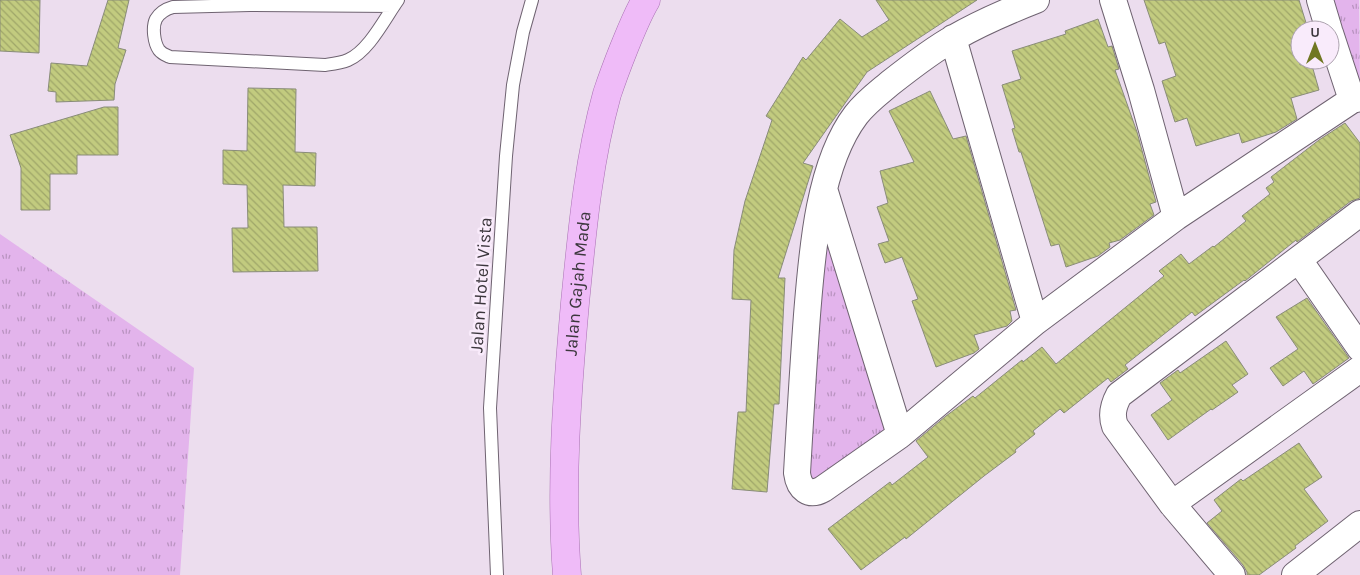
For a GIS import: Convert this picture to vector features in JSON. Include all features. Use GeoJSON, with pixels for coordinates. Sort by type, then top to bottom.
{"type":"FeatureCollection","features":[{"type":"Feature","properties":{"kind":"main road","name":"Jalan Gajah Mada"},"geometry":{"type":"LineString","coordinates":[[567,575],[564,463],[572,342],[582,237],[598,129],[608,93],[638,15],[646,0]]}},
{"type":"Feature","properties":{"kind":"street"},"geometry":{"type":"LineString","coordinates":[[1036,0],[953,38],[904,72],[871,99],[856,115],[836,151],[824,188],[811,270],[803,368],[798,474],[801,486],[809,492],[819,492],[900,435],[1035,322],[1176,218],[1356,99],[1340,57]]}},
{"type":"Feature","properties":{"kind":"street"},"geometry":{"type":"LineString","coordinates":[[1112,0],[1141,90],[1176,218]]}},
{"type":"Feature","properties":{"kind":"street"},"geometry":{"type":"LineString","coordinates":[[1320,0],[1326,20]]}},
{"type":"Feature","properties":{"kind":"street"},"geometry":{"type":"LineString","coordinates":[[953,38],[1035,322]]}},
{"type":"Feature","properties":{"kind":"street"},"geometry":{"type":"LineString","coordinates":[[824,188],[900,435]]}},
{"type":"Feature","properties":{"kind":"street"},"geometry":{"type":"LineString","coordinates":[[1232,575],[1172,504],[1115,426],[1112,418],[1113,411],[1119,395],[1360,213]]}},
{"type":"Feature","properties":{"kind":"street"},"geometry":{"type":"LineString","coordinates":[[1299,260],[1360,348]]}},
{"type":"Feature","properties":{"kind":"street"},"geometry":{"type":"LineString","coordinates":[[1172,504],[1360,369]]}},
{"type":"Feature","properties":{"kind":"street"},"geometry":{"type":"LineString","coordinates":[[1295,575],[1360,524]]}},
{"type":"Feature","properties":{"kind":"lane","name":"Jalan Hotel Vista"},"geometry":{"type":"LineString","coordinates":[[497,575],[490,408],[506,156],[513,86],[523,32],[532,0]]}},
{"type":"Feature","properties":{"kind":"lane"},"geometry":{"type":"LineString","coordinates":[[396,3],[372,39],[359,53],[349,60],[324,64],[170,57],[159,50],[154,37],[154,23],[156,19],[165,10],[172,7],[396,3]]}},
{"type":"Feature","properties":{"kind":"green space"},"geometry":{"type":"Polygon","coordinates":[[[1311,0],[1359,0],[1360,86],[1340,51],[1340,20],[1322,20],[1311,0]]]}},
{"type":"Feature","properties":{"kind":"green space"},"geometry":{"type":"Polygon","coordinates":[[[0,234],[194,368],[180,575],[0,575],[0,234]]]}},
{"type":"Feature","properties":{"kind":"green space"},"geometry":{"type":"Polygon","coordinates":[[[829,238],[886,428],[812,485],[805,475],[818,264],[829,238]]]}},
{"type":"Feature","properties":{"kind":"building"},"geometry":{"type":"Polygon","coordinates":[[[0,0],[40,0],[39,53],[0,51],[0,0]]]}},
{"type":"Feature","properties":{"kind":"building"},"geometry":{"type":"Polygon","coordinates":[[[108,0],[129,0],[118,48],[126,50],[115,84],[114,100],[56,102],[56,92],[48,91],[51,63],[87,66],[108,0]]]}},
{"type":"Feature","properties":{"kind":"building"},"geometry":{"type":"Polygon","coordinates":[[[876,0],[977,0],[867,72],[803,163],[813,166],[778,278],[785,278],[779,404],[774,404],[767,492],[732,489],[738,412],[746,412],[751,300],[732,299],[734,250],[745,201],[772,120],[766,116],[803,57],[806,60],[840,19],[862,37],[889,20],[876,0]]]}},
{"type":"Feature","properties":{"kind":"building"},"geometry":{"type":"Polygon","coordinates":[[[1144,0],[1299,0],[1305,20],[1290,20],[1290,70],[1313,70],[1319,90],[1291,98],[1297,119],[1276,132],[1242,143],[1239,133],[1196,146],[1187,118],[1175,122],[1162,81],[1176,76],[1165,42],[1159,44],[1144,0]]]}},
{"type":"Feature","properties":{"kind":"building"},"geometry":{"type":"Polygon","coordinates":[[[1098,19],[1108,47],[1112,46],[1119,69],[1115,70],[1137,132],[1156,202],[1150,204],[1154,215],[1120,240],[1109,243],[1110,247],[1098,256],[1066,267],[1059,244],[1051,246],[1012,129],[1015,128],[1002,85],[1021,79],[1012,51],[1066,34],[1065,31],[1098,19]]]}},
{"type":"Feature","properties":{"kind":"building"},"geometry":{"type":"Polygon","coordinates":[[[248,88],[296,89],[295,152],[316,153],[315,186],[283,185],[284,227],[317,227],[318,271],[233,272],[232,228],[248,228],[247,185],[223,184],[223,150],[247,151],[248,88]]]}},
{"type":"Feature","properties":{"kind":"building"},"geometry":{"type":"Polygon","coordinates":[[[930,91],[953,139],[966,136],[1016,310],[1010,311],[1012,321],[1007,326],[974,335],[979,349],[974,353],[936,367],[912,301],[918,299],[902,257],[885,263],[878,244],[889,241],[877,207],[888,203],[880,171],[914,162],[889,111],[930,91]]]}},
{"type":"Feature","properties":{"kind":"building"},"geometry":{"type":"Polygon","coordinates":[[[104,107],[118,107],[118,155],[77,155],[77,174],[50,174],[50,210],[21,210],[21,168],[10,135],[104,107]]]}},
{"type":"Feature","properties":{"kind":"building"},"geometry":{"type":"Polygon","coordinates":[[[1345,123],[1360,143],[1360,198],[1351,201],[1297,242],[1296,240],[1245,281],[1195,316],[1192,312],[1125,365],[1128,369],[1111,382],[1108,378],[1064,413],[1060,409],[1033,431],[1035,434],[1015,450],[1016,452],[906,539],[905,537],[861,570],[828,529],[890,482],[892,485],[928,457],[916,441],[946,416],[973,396],[975,398],[1022,360],[1023,362],[1042,347],[1056,364],[1164,276],[1159,271],[1181,254],[1189,264],[1214,247],[1246,221],[1242,216],[1270,194],[1266,188],[1274,182],[1271,177],[1319,140],[1345,123]]]}},
{"type":"Feature","properties":{"kind":"building"},"geometry":{"type":"Polygon","coordinates":[[[1307,298],[1349,358],[1313,384],[1304,371],[1283,386],[1270,368],[1298,349],[1276,317],[1307,298]]]}},
{"type":"Feature","properties":{"kind":"building"},"geometry":{"type":"Polygon","coordinates":[[[1226,341],[1248,374],[1232,385],[1238,392],[1168,440],[1151,415],[1172,400],[1160,383],[1178,370],[1180,373],[1226,341]]]}},
{"type":"Feature","properties":{"kind":"building"},"geometry":{"type":"Polygon","coordinates":[[[1299,443],[1322,477],[1304,489],[1328,521],[1295,546],[1296,548],[1259,575],[1247,575],[1243,565],[1207,523],[1222,511],[1214,500],[1241,479],[1243,481],[1299,443]]]}}]}
